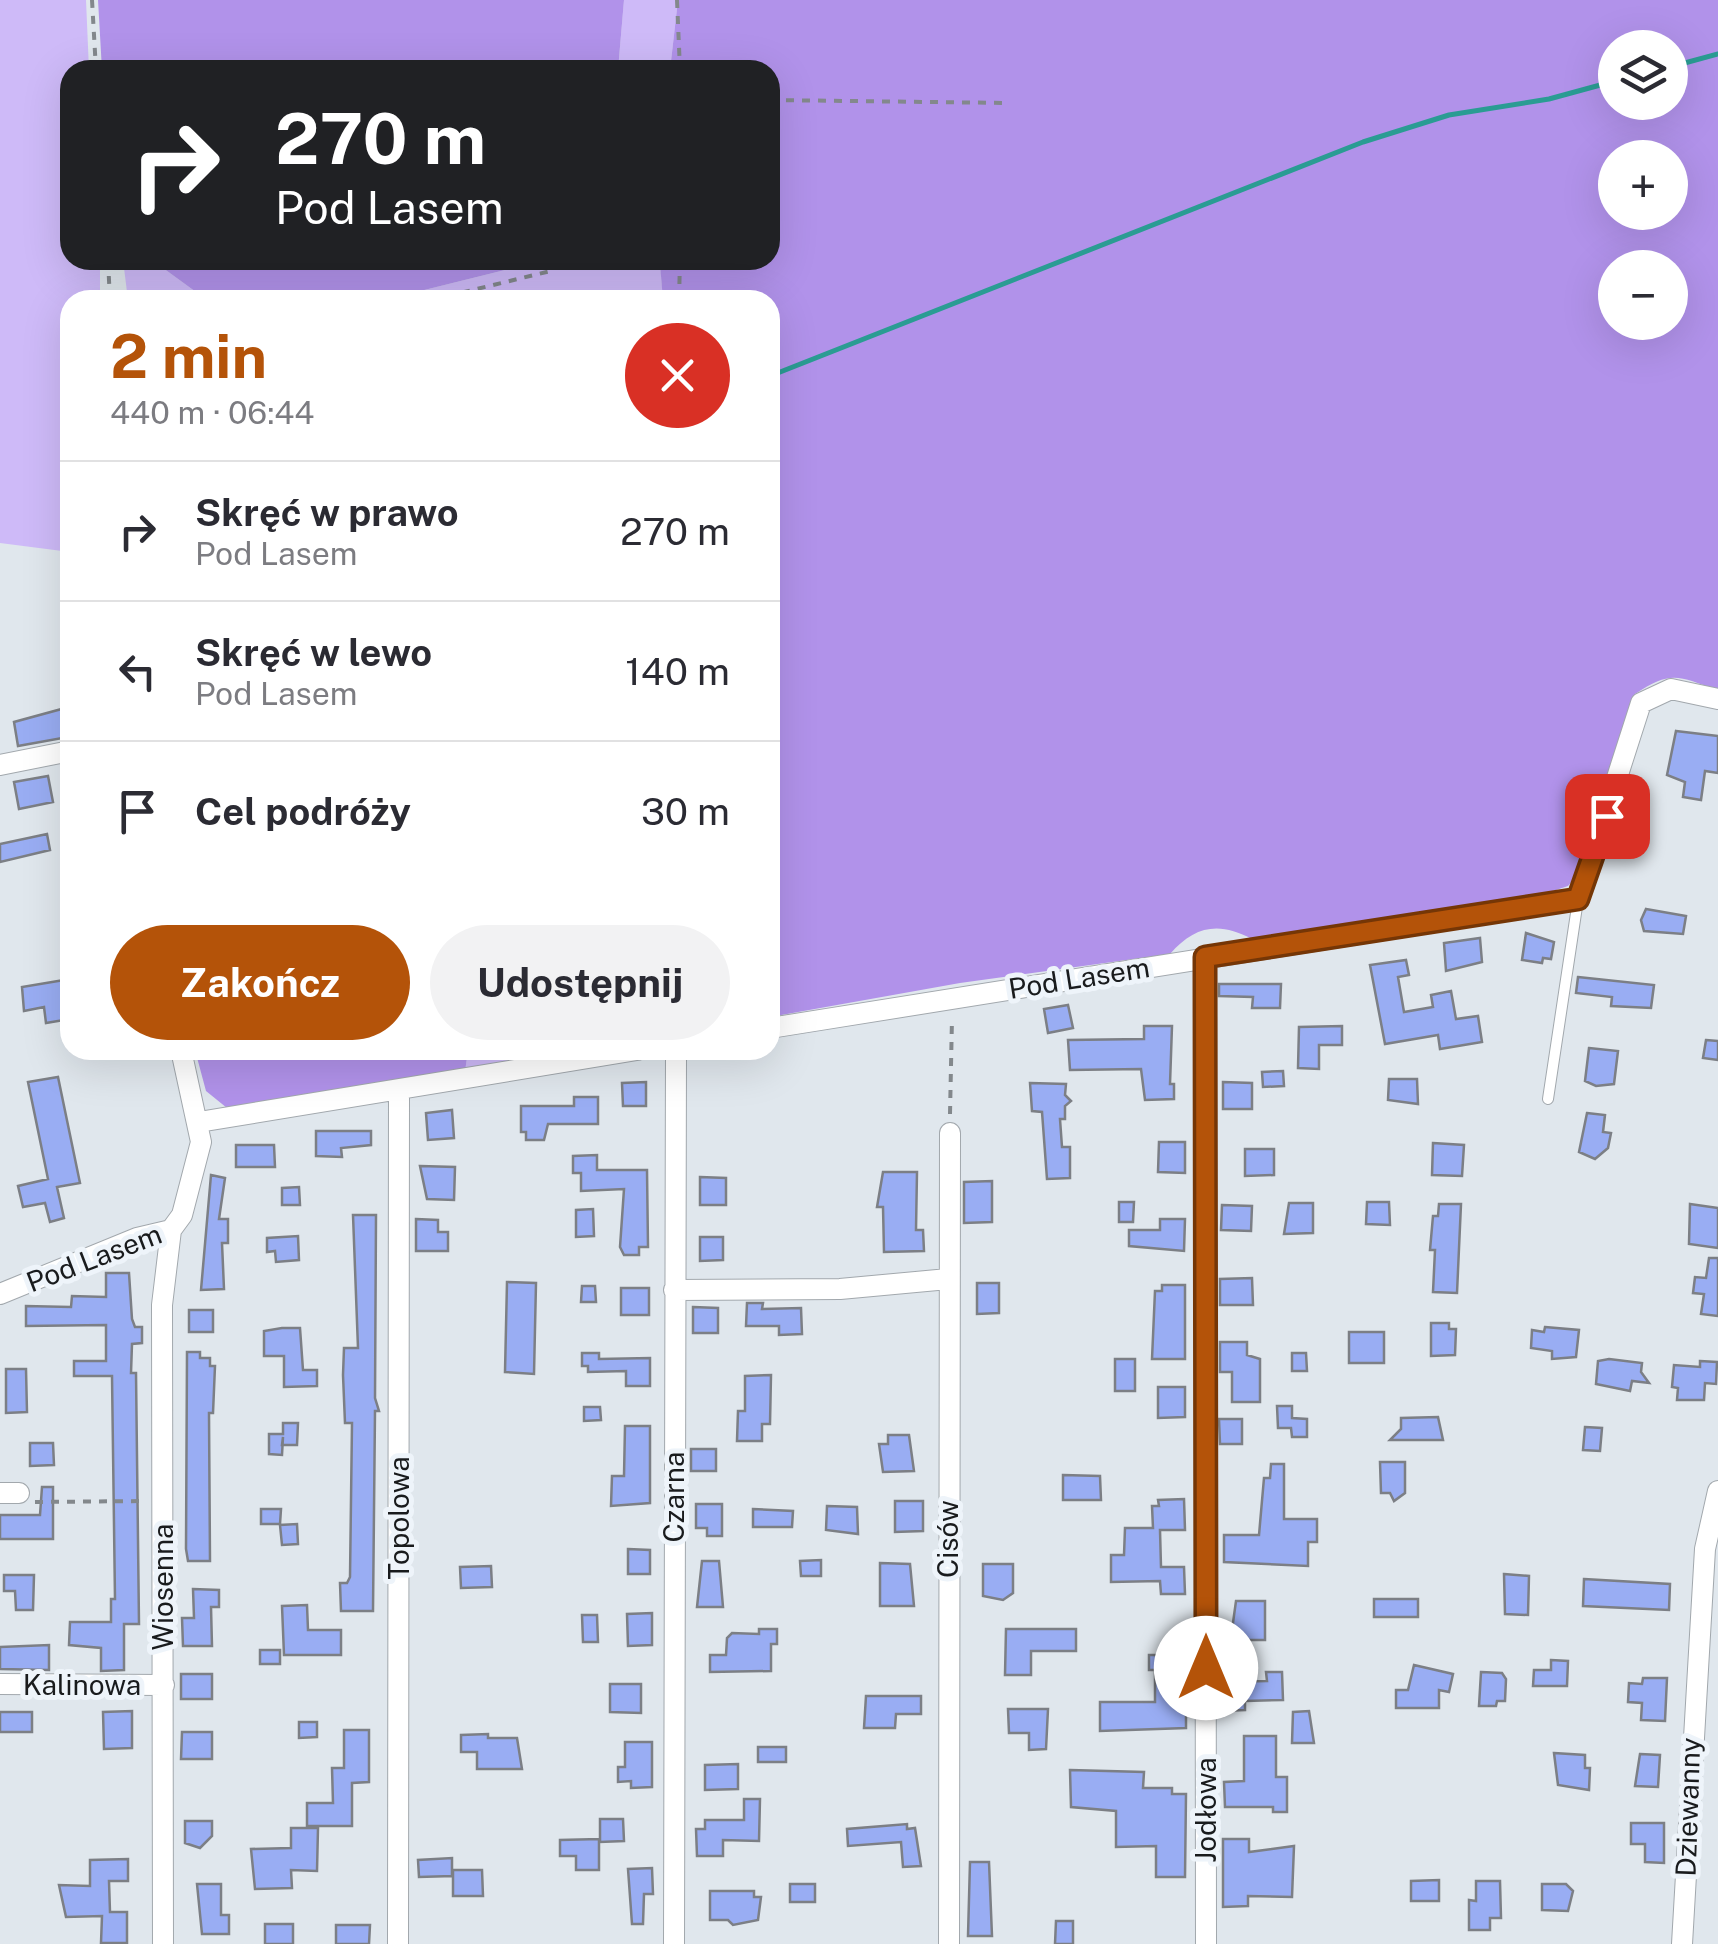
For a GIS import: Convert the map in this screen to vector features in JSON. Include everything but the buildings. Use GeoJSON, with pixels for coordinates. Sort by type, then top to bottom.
{"type":"FeatureCollection","features":[{"type":"Feature","properties":{"kind":"street"},"geometry":{"type":"LineString","coordinates":[[1578,899],[1641,703],[1671,689],[1718,699]]}},
{"type":"Feature","properties":{"kind":"street"},"geometry":{"type":"LineString","coordinates":[[0,765],[60,753]]}},
{"type":"Feature","properties":{"kind":"street","name":"Pod Lasem"},"geometry":{"type":"LineString","coordinates":[[780,1026],[1578,899]]}},
{"type":"Feature","properties":{"kind":"street","name":"Jodłowa"},"geometry":{"type":"LineString","coordinates":[[1205,957],[1206,1944]]}},
{"type":"Feature","properties":{"kind":"street"},"geometry":{"type":"LineString","coordinates":[[184,1060],[199,1122],[580,1060]]}},
{"type":"Feature","properties":{"kind":"street","name":"Czarna"},"geometry":{"type":"LineString","coordinates":[[674,1944],[676,1060]]}},
{"type":"Feature","properties":{"kind":"street","name":"Topolowa"},"geometry":{"type":"LineString","coordinates":[[398,1944],[399,1092]]}},
{"type":"Feature","properties":{"kind":"street","name":"Pod Lasem"},"geometry":{"type":"LineString","coordinates":[[0,1294],[137,1238],[171,1230],[189,1200],[200,1142],[199,1122]]}},
{"type":"Feature","properties":{"kind":"street","name":"Cisów"},"geometry":{"type":"LineString","coordinates":[[949,1944],[950,1133]]}},
{"type":"Feature","properties":{"kind":"street","name":"Wiosenna"},"geometry":{"type":"LineString","coordinates":[[163,1944],[162,1306],[171,1230]]}},
{"type":"Feature","properties":{"kind":"street"},"geometry":{"type":"LineString","coordinates":[[674,1290],[840,1289],[948,1279]]}},
{"type":"Feature","properties":{"kind":"street","name":"Dziewanny"},"geometry":{"type":"LineString","coordinates":[[1682,1944],[1702,1586],[1718,1491]]}},
{"type":"Feature","properties":{"kind":"street","name":"Kalinowa"},"geometry":{"type":"LineString","coordinates":[[0,1684],[164,1685]]}},
{"type":"Feature","properties":{"kind":"lane"},"geometry":{"type":"LineString","coordinates":[[1548,1099],[1578,899]]}},
{"type":"Feature","properties":{"kind":"path"},"geometry":{"type":"LineString","coordinates":[[92,0],[95,60]]}},
{"type":"Feature","properties":{"kind":"path"},"geometry":{"type":"LineString","coordinates":[[678,0],[680,60]]}},
{"type":"Feature","properties":{"kind":"path"},"geometry":{"type":"LineString","coordinates":[[780,100],[1008,103]]}},
{"type":"Feature","properties":{"kind":"path"},"geometry":{"type":"LineString","coordinates":[[472,290],[555,270]]}},
{"type":"Feature","properties":{"kind":"path"},"geometry":{"type":"LineString","coordinates":[[950,1133],[952,998]]}},
{"type":"Feature","properties":{"kind":"path"},"geometry":{"type":"LineString","coordinates":[[10,1493],[29,1502],[163,1501]]}},
{"type":"Feature","properties":{"kind":"shaded area"},"geometry":{"type":"Polygon","coordinates":[[[0,0],[86,0],[89,60],[60,60],[60,270],[100,270],[100,290],[60,290],[60,551],[0,543],[0,0]]]}},
{"type":"Feature","properties":{"kind":"shaded area"},"geometry":{"type":"Polygon","coordinates":[[[98,0],[624,0],[619,60],[101,60],[98,0]]]}},
{"type":"Feature","properties":{"kind":"shaded area"},"geometry":{"type":"Polygon","coordinates":[[[624,0],[678,0],[671,60],[619,60],[624,0]]]}},
{"type":"Feature","properties":{"kind":"shaded area"},"geometry":{"type":"Polygon","coordinates":[[[678,0],[1718,0],[1718,690],[1667,678],[1635,694],[1584,868],[1568,886],[1541,895],[1252,939],[1229,930],[1208,929],[1188,937],[1170,954],[960,983],[780,1015],[780,290],[662,290],[661,270],[780,270],[780,60],[671,60],[678,0]]]}},
{"type":"Feature","properties":{"kind":"shaded area"},"geometry":{"type":"Polygon","coordinates":[[[124,270],[166,270],[193,290],[127,290],[124,270]]]}},
{"type":"Feature","properties":{"kind":"shaded area"},"geometry":{"type":"Polygon","coordinates":[[[166,270],[505,270],[424,290],[193,290],[166,270]]]}},
{"type":"Feature","properties":{"kind":"shaded area"},"geometry":{"type":"Polygon","coordinates":[[[505,270],[661,270],[662,290],[424,290],[505,270]]]}},
{"type":"Feature","properties":{"kind":"shaded area"},"geometry":{"type":"Polygon","coordinates":[[[198,1060],[467,1060],[465,1072],[227,1108],[206,1091],[198,1060]]]}},
{"type":"Feature","properties":{"kind":"shaded area"},"geometry":{"type":"Polygon","coordinates":[[[467,1060],[531,1060],[465,1072],[467,1060]]]}},
{"type":"Feature","properties":{"kind":"waterway"},"geometry":{"type":"LineString","coordinates":[[1688,62],[1718,54]]}},
{"type":"Feature","properties":{"kind":"waterway"},"geometry":{"type":"LineString","coordinates":[[780,372],[1363,142],[1449,115],[1549,99],[1598,86]]}},
{"type":"Feature","properties":{"kind":"route"},"geometry":{"type":"LineString","coordinates":[[1206,1668],[1205,957],[1578,899],[1584,891],[1607,816]]}}]}
